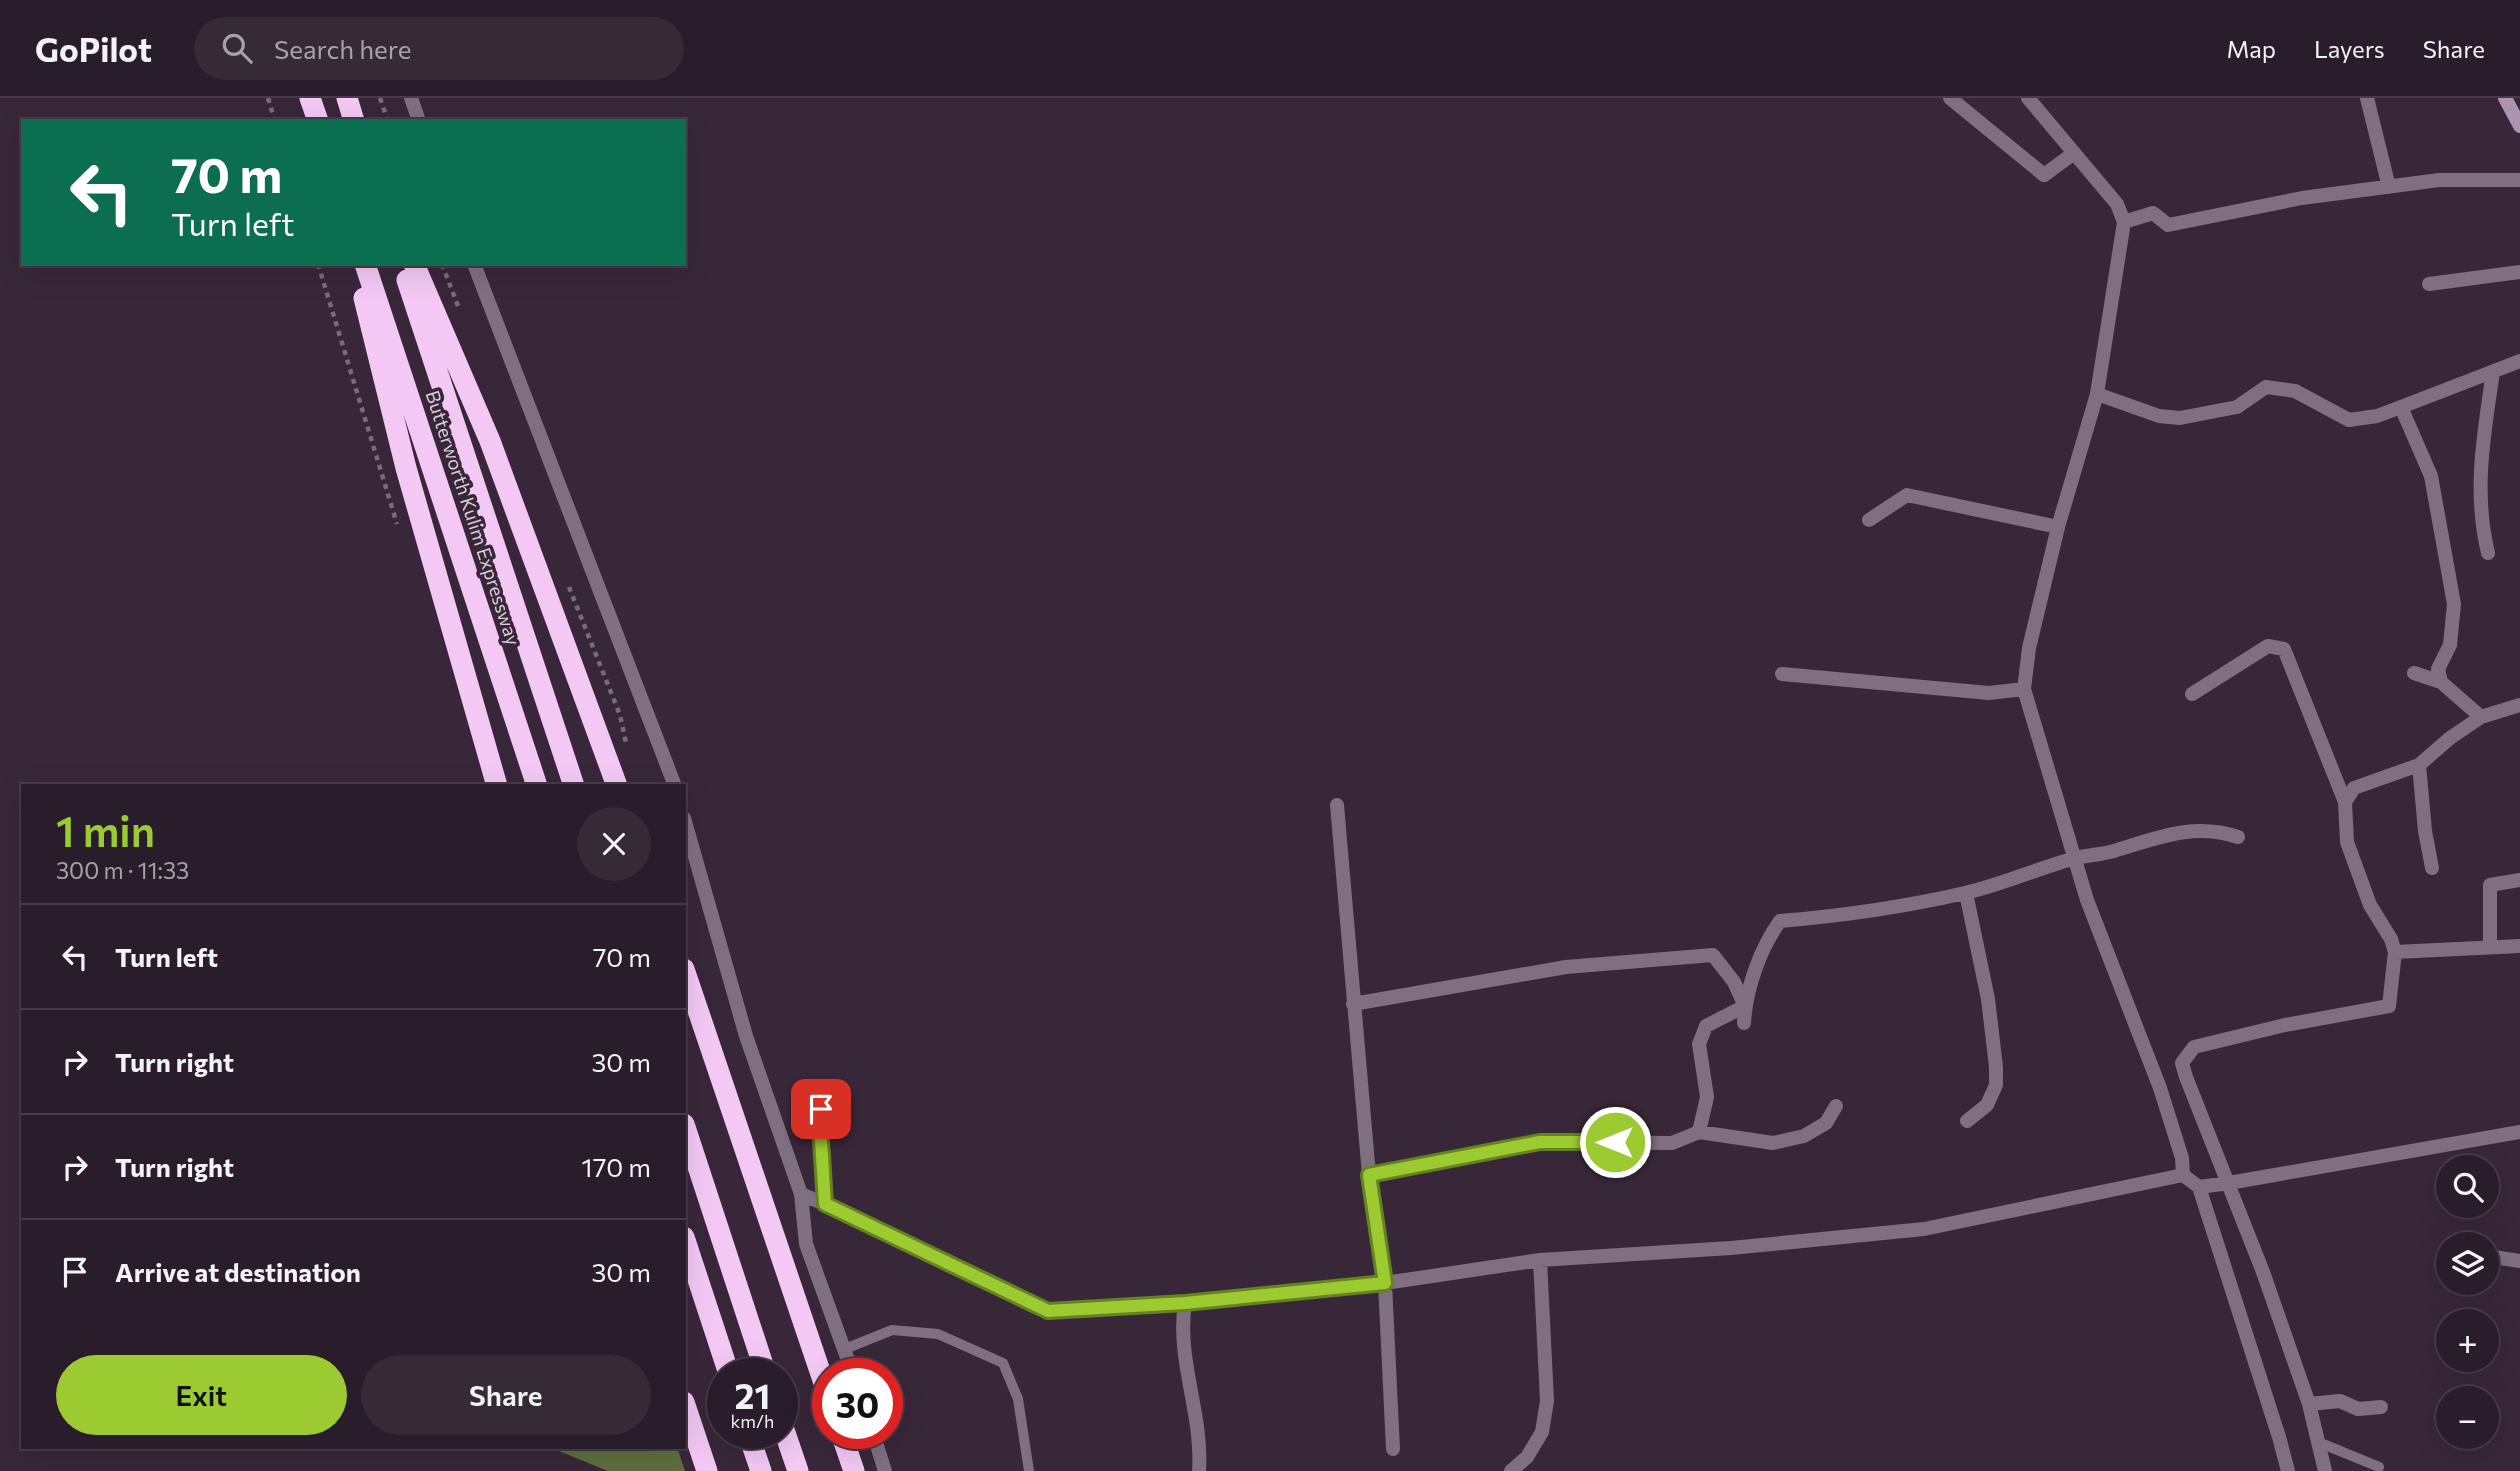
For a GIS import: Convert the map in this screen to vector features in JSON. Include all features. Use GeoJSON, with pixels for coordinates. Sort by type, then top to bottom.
{"type":"FeatureCollection","features":[{"type":"Feature","properties":{"kind":"highway"},"geometry":{"type":"LineString","coordinates":[[310,98],[316,119]]}},
{"type":"Feature","properties":{"kind":"highway"},"geometry":{"type":"LineString","coordinates":[[347,98],[353,119]]}},
{"type":"Feature","properties":{"kind":"highway"},"geometry":{"type":"LineString","coordinates":[[356,266],[406,468],[496,784]]}},
{"type":"Feature","properties":{"kind":"highway","name":"Butterworth Kulim Expressway"},"geometry":{"type":"LineString","coordinates":[[366,266],[536,784]]}},
{"type":"Feature","properties":{"kind":"highway","name":"Butterworth Kulim Expressway"},"geometry":{"type":"LineString","coordinates":[[403,266],[573,784]]}},
{"type":"Feature","properties":{"kind":"highway"},"geometry":{"type":"LineString","coordinates":[[415,266],[490,441],[616,784]]}},
{"type":"Feature","properties":{"kind":"highway"},"geometry":{"type":"LineString","coordinates":[[686,975],[815,1358]]}},
{"type":"Feature","properties":{"kind":"highway"},"geometry":{"type":"LineString","coordinates":[[686,1130],[761,1358]]}},
{"type":"Feature","properties":{"kind":"highway"},"geometry":{"type":"LineString","coordinates":[[686,1243],[724,1358]]}},
{"type":"Feature","properties":{"kind":"highway"},"geometry":{"type":"LineString","coordinates":[[686,1408],[707,1471]]}},
{"type":"Feature","properties":{"kind":"highway"},"geometry":{"type":"LineString","coordinates":[[753,1449],[761,1471]]}},
{"type":"Feature","properties":{"kind":"highway"},"geometry":{"type":"LineString","coordinates":[[790,1449],[797,1471]]}},
{"type":"Feature","properties":{"kind":"highway"},"geometry":{"type":"LineString","coordinates":[[846,1449],[854,1471]]}},
{"type":"Feature","properties":{"kind":"main road"},"geometry":{"type":"LineString","coordinates":[[2505,98],[2520,126]]}},
{"type":"Feature","properties":{"kind":"street"},"geometry":{"type":"LineString","coordinates":[[411,98],[418,119]]}},
{"type":"Feature","properties":{"kind":"street"},"geometry":{"type":"LineString","coordinates":[[1950,98],[2044,175],[2074,153]]}},
{"type":"Feature","properties":{"kind":"street"},"geometry":{"type":"LineString","coordinates":[[2028,98],[2117,204],[2124,222],[2097,394],[2058,527],[2029,648],[2024,689],[2087,900],[2160,1088],[2182,1158],[2183,1175]]}},
{"type":"Feature","properties":{"kind":"street"},"geometry":{"type":"LineString","coordinates":[[2367,98],[2389,187]]}},
{"type":"Feature","properties":{"kind":"street"},"geometry":{"type":"LineString","coordinates":[[2124,222],[2153,213],[2168,225],[2302,198],[2439,180],[2520,180]]}},
{"type":"Feature","properties":{"kind":"street"},"geometry":{"type":"LineString","coordinates":[[475,266],[674,784]]}},
{"type":"Feature","properties":{"kind":"street"},"geometry":{"type":"LineString","coordinates":[[2428,284],[2520,272]]}},
{"type":"Feature","properties":{"kind":"street"},"geometry":{"type":"LineString","coordinates":[[2097,394],[2159,416],[2180,418],[2237,407],[2266,387],[2295,391],[2350,421],[2376,416],[2520,361]]}},
{"type":"Feature","properties":{"kind":"street"},"geometry":{"type":"LineString","coordinates":[[2488,553],[2482,527],[2479,489],[2493,372]]}},
{"type":"Feature","properties":{"kind":"street"},"geometry":{"type":"LineString","coordinates":[[2401,407],[2431,476],[2454,604],[2450,645],[2438,669],[2441,682]]}},
{"type":"Feature","properties":{"kind":"street"},"geometry":{"type":"LineString","coordinates":[[1869,520],[1907,495],[2058,527]]}},
{"type":"Feature","properties":{"kind":"street"},"geometry":{"type":"LineString","coordinates":[[2192,694],[2268,646],[2284,649],[2345,802],[2347,842],[2370,905],[2391,939],[2395,952],[2389,1006],[2285,1025],[2194,1046],[2182,1063],[2263,1272],[2309,1404],[2325,1471]]}},
{"type":"Feature","properties":{"kind":"street"},"geometry":{"type":"LineString","coordinates":[[2414,673],[2441,682],[2481,717]]}},
{"type":"Feature","properties":{"kind":"street"},"geometry":{"type":"LineString","coordinates":[[1782,674],[1989,693],[2024,689]]}},
{"type":"Feature","properties":{"kind":"street"},"geometry":{"type":"LineString","coordinates":[[2345,802],[2354,788],[2419,765],[2450,738],[2481,717],[2520,705]]}},
{"type":"Feature","properties":{"kind":"street"},"geometry":{"type":"LineString","coordinates":[[2419,765],[2425,831],[2432,868]]}},
{"type":"Feature","properties":{"kind":"street"},"geometry":{"type":"LineString","coordinates":[[1337,805],[1369,1175],[1385,1283],[1394,1448]]}},
{"type":"Feature","properties":{"kind":"street"},"geometry":{"type":"LineString","coordinates":[[686,825],[746,1035],[801,1194],[806,1244],[848,1358]]}},
{"type":"Feature","properties":{"kind":"street"},"geometry":{"type":"LineString","coordinates":[[1744,1023],[1745,1006],[1767,940],[1780,921],[1821,918],[1966,893],[2074,859],[2199,830],[2220,831],[2238,837]]}},
{"type":"Feature","properties":{"kind":"street"},"geometry":{"type":"LineString","coordinates":[[2490,946],[2490,886],[2520,880]]}},
{"type":"Feature","properties":{"kind":"street"},"geometry":{"type":"LineString","coordinates":[[1966,893],[1988,999],[1996,1067],[1996,1085],[1987,1105],[1968,1121]]}},
{"type":"Feature","properties":{"kind":"street"},"geometry":{"type":"LineString","coordinates":[[2395,952],[2520,946]]}},
{"type":"Feature","properties":{"kind":"street"},"geometry":{"type":"LineString","coordinates":[[1353,1003],[1566,967],[1713,955],[1734,982],[1745,1006]]}},
{"type":"Feature","properties":{"kind":"street"},"geometry":{"type":"LineString","coordinates":[[1699,1132],[1707,1097],[1699,1044],[1706,1026],[1745,1006]]}},
{"type":"Feature","properties":{"kind":"street"},"geometry":{"type":"LineString","coordinates":[[820,1097],[825,1204]]}},
{"type":"Feature","properties":{"kind":"street"},"geometry":{"type":"LineString","coordinates":[[1369,1175],[1540,1142],[1672,1143],[1699,1132],[1773,1143],[1804,1136],[1826,1124],[1836,1107]]}},
{"type":"Feature","properties":{"kind":"street"},"geometry":{"type":"LineString","coordinates":[[2199,1187],[2520,1132]]}},
{"type":"Feature","properties":{"kind":"street"},"geometry":{"type":"LineString","coordinates":[[801,1194],[1048,1311],[1185,1303],[1385,1283],[1540,1260],[1718,1249],[1924,1229],[2183,1175],[2199,1187],[2280,1437],[2288,1471]]}},
{"type":"Feature","properties":{"kind":"street"},"geometry":{"type":"LineString","coordinates":[[2499,1258],[2520,1261]]}},
{"type":"Feature","properties":{"kind":"street"},"geometry":{"type":"LineString","coordinates":[[1511,1471],[1527,1457],[1542,1433],[1547,1401],[1540,1260]]}},
{"type":"Feature","properties":{"kind":"street"},"geometry":{"type":"LineString","coordinates":[[1185,1303],[1181,1328],[1201,1448],[1199,1471]]}},
{"type":"Feature","properties":{"kind":"street"},"geometry":{"type":"LineString","coordinates":[[2309,1404],[2340,1401],[2358,1409],[2381,1407]]}},
{"type":"Feature","properties":{"kind":"street"},"geometry":{"type":"LineString","coordinates":[[878,1449],[885,1471]]}},
{"type":"Feature","properties":{"kind":"lane"},"geometry":{"type":"LineString","coordinates":[[845,1349],[892,1330],[938,1334],[1003,1363],[1018,1399],[1028,1471]]}},
{"type":"Feature","properties":{"kind":"lane"},"geometry":{"type":"LineString","coordinates":[[2318,1441],[2379,1467]]}},
{"type":"Feature","properties":{"kind":"path"},"geometry":{"type":"LineString","coordinates":[[268,98],[274,119]]}},
{"type":"Feature","properties":{"kind":"path"},"geometry":{"type":"LineString","coordinates":[[380,98],[387,119]]}},
{"type":"Feature","properties":{"kind":"green space"},"geometry":{"type":"Polygon","coordinates":[[[554,1449],[678,1449],[685,1471],[608,1471],[554,1449]]]}},
{"type":"Feature","properties":{"kind":"route"},"geometry":{"type":"LineString","coordinates":[[821,1109],[825,1204],[1048,1311],[1185,1303],[1385,1283],[1369,1175],[1540,1142],[1615,1142]]}}]}
